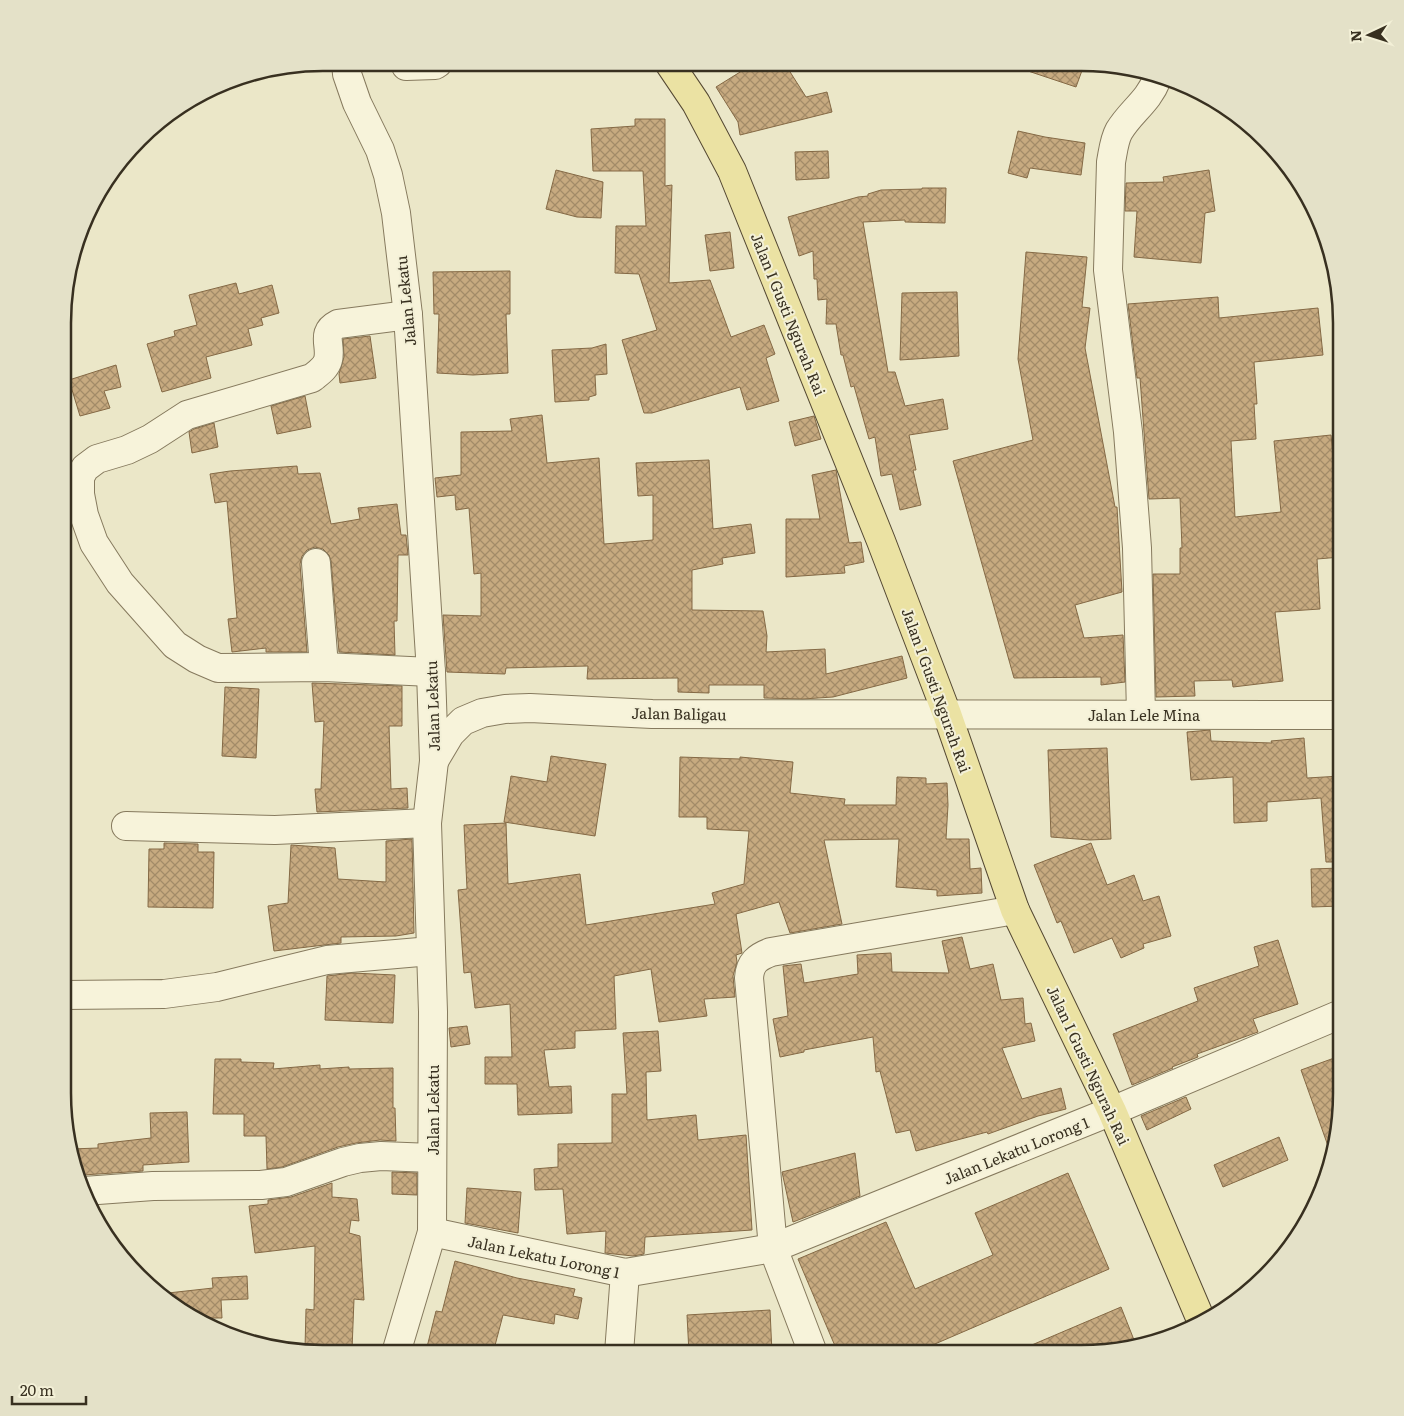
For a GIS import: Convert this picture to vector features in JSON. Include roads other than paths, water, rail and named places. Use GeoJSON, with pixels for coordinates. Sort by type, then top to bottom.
{"type":"FeatureCollection","features":[{"type":"Feature","properties":{"kind":"main road","name":"Jalan I Gusti Ngurah Rai"},"geometry":{"type":"LineString","coordinates":[[674,71],[696,103],[732,171],[881,541],[947,714],[1015,910],[1112,1111],[1199,1315]]}},
{"type":"Feature","properties":{"kind":"street","name":"Jalan Lekatu"},"geometry":{"type":"LineString","coordinates":[[347,71],[357,103],[380,150],[388,175],[396,213],[408,315],[434,761],[427,823],[434,1012],[432,1232],[398,1345]]}},
{"type":"Feature","properties":{"kind":"street"},"geometry":{"type":"LineString","coordinates":[[1141,714],[1138,548],[1128,432],[1112,316],[1108,260],[1111,162],[1114,146],[1119,132],[1127,120],[1150,95],[1155,83]]}},
{"type":"Feature","properties":{"kind":"street"},"geometry":{"type":"LineString","coordinates":[[408,315],[338,324],[332,327],[327,337],[328,359],[326,365],[312,378],[187,415],[150,440],[127,450],[97,459],[85,468],[80,477],[80,494],[84,515],[94,543],[120,583],[175,645],[197,659],[218,668],[324,668],[430,672]]}},
{"type":"Feature","properties":{"kind":"street"},"geometry":{"type":"LineString","coordinates":[[316,563],[324,668]]}},
{"type":"Feature","properties":{"kind":"street","name":"Jalan Baligau"},"geometry":{"type":"LineString","coordinates":[[434,761],[450,734],[463,721],[482,713],[504,709],[530,708],[652,714],[947,714]]}},
{"type":"Feature","properties":{"kind":"street","name":"Jalan Lele Mina"},"geometry":{"type":"LineString","coordinates":[[947,714],[1333,715]]}},
{"type":"Feature","properties":{"kind":"street"},"geometry":{"type":"LineString","coordinates":[[126,826],[274,830],[427,823]]}},
{"type":"Feature","properties":{"kind":"street"},"geometry":{"type":"LineString","coordinates":[[810,1345],[774,1248],[749,978],[750,969],[754,961],[760,956],[771,952],[1015,910]]}},
{"type":"Feature","properties":{"kind":"street"},"geometry":{"type":"LineString","coordinates":[[71,995],[164,994],[217,988],[327,960],[431,952]]}},
{"type":"Feature","properties":{"kind":"street","name":"Jalan Lekatu Lorong 1"},"geometry":{"type":"LineString","coordinates":[[432,1232],[625,1274],[774,1248],[1112,1111],[1333,1017]]}},
{"type":"Feature","properties":{"kind":"street"},"geometry":{"type":"LineString","coordinates":[[91,1191],[153,1186],[261,1185],[286,1182],[360,1158],[381,1156],[432,1158]]}},
{"type":"Feature","properties":{"kind":"street"},"geometry":{"type":"LineString","coordinates":[[620,1345],[625,1274]]}}]}
